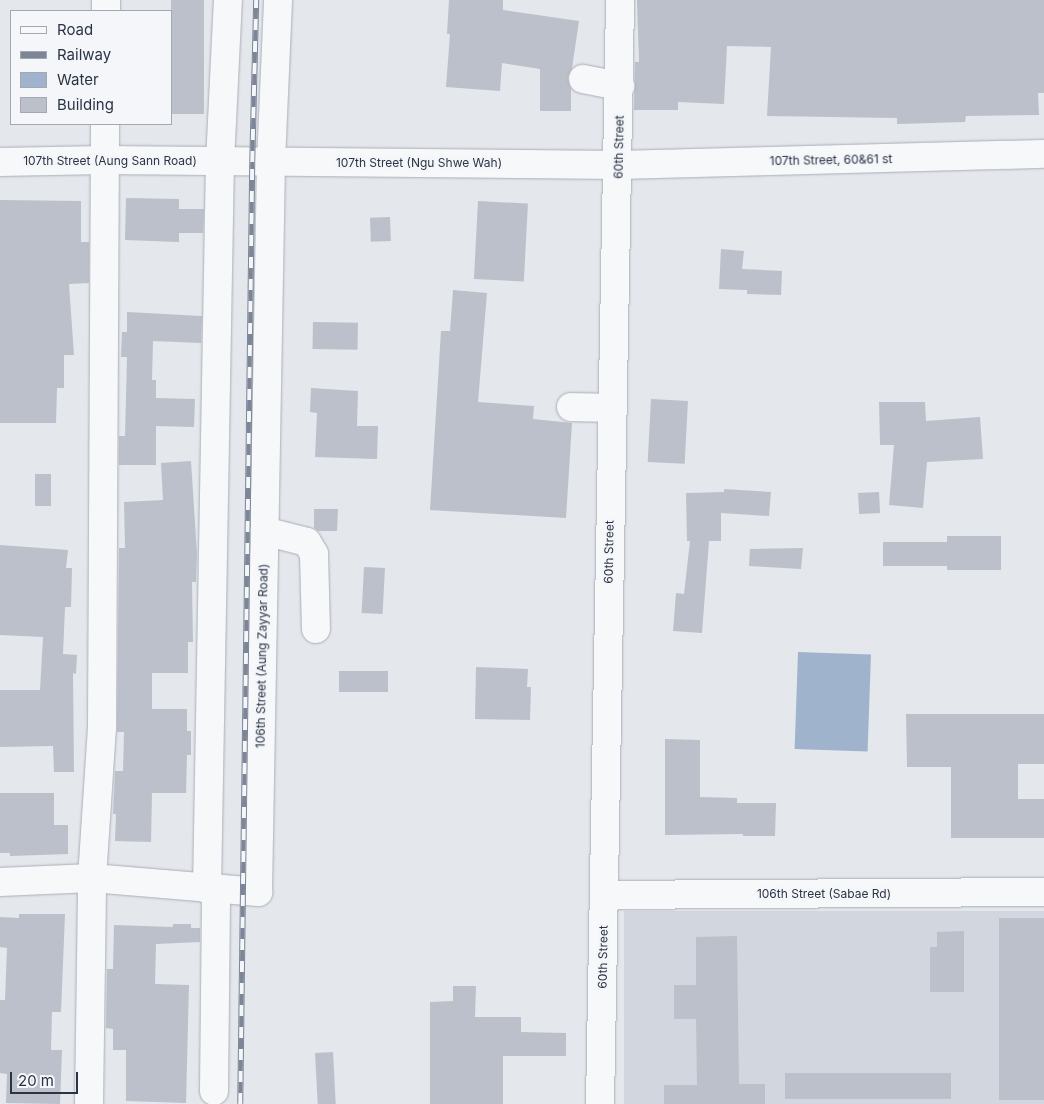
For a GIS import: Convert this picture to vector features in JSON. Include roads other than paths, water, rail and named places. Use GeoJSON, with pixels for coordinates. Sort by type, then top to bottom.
{"type":"FeatureCollection","features":[{"type":"Feature","properties":{"kind":"street"},"geometry":{"type":"LineString","coordinates":[[214,1091],[212,889],[220,162],[228,0]]}},
{"type":"Feature","properties":{"kind":"street","name":"106th Street (Aung Zayyar Road)"},"geometry":{"type":"LineString","coordinates":[[0,882],[92,878],[258,892],[271,162],[278,0]]}},
{"type":"Feature","properties":{"kind":"street","name":"60th Street"},"geometry":{"type":"LineString","coordinates":[[600,1104],[612,408],[620,86],[620,0]]}},
{"type":"Feature","properties":{"kind":"street"},"geometry":{"type":"LineString","coordinates":[[583,79],[620,86]]}},
{"type":"Feature","properties":{"kind":"street"},"geometry":{"type":"LineString","coordinates":[[88,1104],[92,878],[102,727],[105,125]]}},
{"type":"Feature","properties":{"kind":"street","name":"107th Street, 60&61 st"},"geometry":{"type":"LineString","coordinates":[[618,165],[1044,154]]}},
{"type":"Feature","properties":{"kind":"street","name":"107th Street (Aung Sann Road)"},"geometry":{"type":"LineString","coordinates":[[0,162],[104,160],[220,162]]}},
{"type":"Feature","properties":{"kind":"street","name":"107th Street (Ngu Shwe Wah)"},"geometry":{"type":"LineString","coordinates":[[220,162],[618,165]]}},
{"type":"Feature","properties":{"kind":"street"},"geometry":{"type":"LineString","coordinates":[[571,407],[612,408]]}},
{"type":"Feature","properties":{"kind":"street"},"geometry":{"type":"LineString","coordinates":[[264,531],[307,542],[314,554],[316,629]]}},
{"type":"Feature","properties":{"kind":"street","name":"106th Street (Sabae Rd)"},"geometry":{"type":"LineString","coordinates":[[604,895],[1044,892]]}},
{"type":"Feature","properties":{"kind":"water"},"geometry":{"type":"Polygon","coordinates":[[[798,652],[871,655],[868,751],[795,749],[798,652]]]}},
{"type":"Feature","properties":{"kind":"railway"},"geometry":{"type":"LineString","coordinates":[[240,1104],[252,162],[256,0]]}}]}
